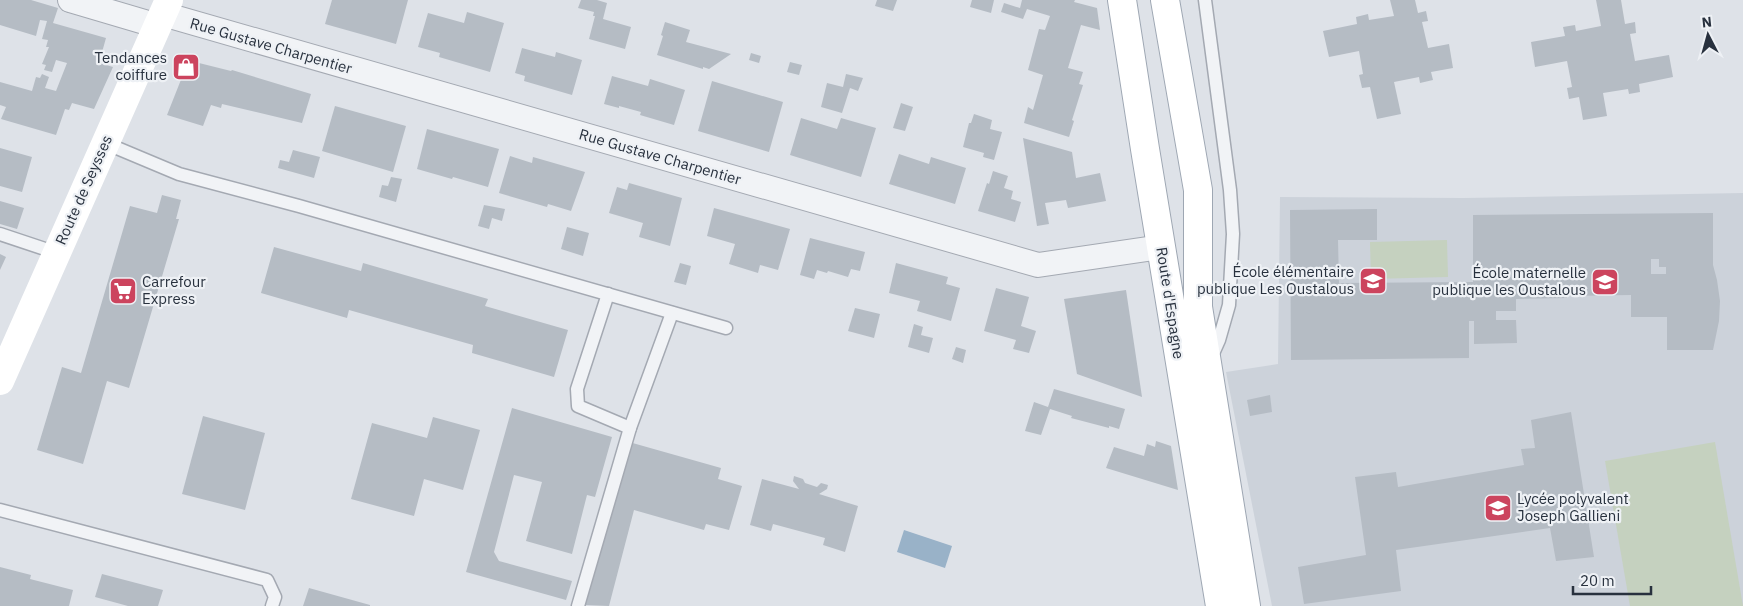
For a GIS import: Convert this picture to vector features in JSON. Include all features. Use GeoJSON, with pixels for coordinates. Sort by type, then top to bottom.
{"type":"FeatureCollection","features":[{"type":"Feature","properties":{"kind":"main road","name":"Route d'Espagne"},"geometry":{"type":"LineString","coordinates":[[1122,0],[1220,606]]}},
{"type":"Feature","properties":{"kind":"main road","name":"Route d'Espagne"},"geometry":{"type":"LineString","coordinates":[[1165,0],[1198,190],[1198,307],[1246,606]]}},
{"type":"Feature","properties":{"kind":"main road","name":"Route de Seysses"},"geometry":{"type":"LineString","coordinates":[[0,381],[163,14]]}},
{"type":"Feature","properties":{"kind":"street","name":"Rue Gustave Charpentier"},"geometry":{"type":"LineString","coordinates":[[70,0],[163,14],[1038,265],[1161,247]]}},
{"type":"Feature","properties":{"kind":"lane"},"geometry":{"type":"LineString","coordinates":[[1205,0],[1230,190],[1233,234],[1229,305],[1219,340],[1207,367]]}},
{"type":"Feature","properties":{"kind":"lane"},"geometry":{"type":"LineString","coordinates":[[105,143],[179,174],[299,206],[726,328]]}},
{"type":"Feature","properties":{"kind":"lane"},"geometry":{"type":"LineString","coordinates":[[0,234],[57,252]]}},
{"type":"Feature","properties":{"kind":"lane"},"geometry":{"type":"LineString","coordinates":[[608,294],[576,389],[578,406],[630,428]]}},
{"type":"Feature","properties":{"kind":"lane"},"geometry":{"type":"LineString","coordinates":[[578,606],[630,428],[672,313]]}},
{"type":"Feature","properties":{"kind":"lane"},"geometry":{"type":"LineString","coordinates":[[0,510],[267,580],[275,597],[272,606]]}},
{"type":"Feature","properties":{"kind":"shaded area"},"geometry":{"type":"Polygon","coordinates":[[[1743,193],[1743,606],[1272,606],[1226,372],[1278,364],[1280,197],[1464,198],[1743,193]]]}},
{"type":"Feature","properties":{"kind":"green space"},"geometry":{"type":"Polygon","coordinates":[[[1447,240],[1448,277],[1371,279],[1370,242],[1447,240]]]}},
{"type":"Feature","properties":{"kind":"green space"},"geometry":{"type":"Polygon","coordinates":[[[1715,442],[1743,606],[1630,606],[1605,461],[1715,442]]]}},
{"type":"Feature","properties":{"kind":"water"},"geometry":{"type":"Polygon","coordinates":[[[904,530],[952,546],[945,568],[897,552],[904,530]]]}},
{"type":"Feature","properties":{"kind":"building"},"geometry":{"type":"Polygon","coordinates":[[[0,0],[31,0],[58,8],[53,23],[106,38],[99,63],[113,67],[94,109],[72,103],[69,110],[65,109],[56,135],[1,119],[6,107],[0,105],[0,82],[32,91],[36,77],[40,78],[42,74],[49,77],[45,88],[56,91],[67,63],[56,60],[52,72],[44,70],[46,65],[42,64],[49,47],[46,47],[48,40],[42,39],[47,21],[40,20],[36,36],[0,25],[0,0]]]}},
{"type":"Feature","properties":{"kind":"building"},"geometry":{"type":"Polygon","coordinates":[[[332,0],[408,0],[396,44],[325,24],[332,0]]]}},
{"type":"Feature","properties":{"kind":"building"},"geometry":{"type":"Polygon","coordinates":[[[581,0],[597,0],[607,3],[603,19],[631,27],[625,49],[589,39],[595,16],[593,16],[594,12],[578,8],[581,0]]]}},
{"type":"Feature","properties":{"kind":"building"},"geometry":{"type":"Polygon","coordinates":[[[877,0],[897,0],[893,11],[875,6],[877,0]]]}},
{"type":"Feature","properties":{"kind":"building"},"geometry":{"type":"Polygon","coordinates":[[[972,0],[994,0],[991,13],[970,7],[972,0]]]}},
{"type":"Feature","properties":{"kind":"building"},"geometry":{"type":"Polygon","coordinates":[[[1022,0],[1075,0],[1074,2],[1097,8],[1100,30],[1081,25],[1068,68],[1083,72],[1079,84],[1083,85],[1072,120],[1074,121],[1069,137],[1024,123],[1028,107],[1033,110],[1043,75],[1028,70],[1039,29],[1045,30],[1050,16],[1027,9],[1023,19],[1001,12],[1004,3],[1020,8],[1022,0]]]}},
{"type":"Feature","properties":{"kind":"building"},"geometry":{"type":"Polygon","coordinates":[[[1390,0],[1415,0],[1418,13],[1426,11],[1428,21],[1422,22],[1428,48],[1449,44],[1453,68],[1431,72],[1433,80],[1420,83],[1419,77],[1394,82],[1401,114],[1377,119],[1370,87],[1362,88],[1359,75],[1363,74],[1359,51],[1329,57],[1323,31],[1357,24],[1356,17],[1368,14],[1369,20],[1394,16],[1390,0]]]}},
{"type":"Feature","properties":{"kind":"building"},"geometry":{"type":"Polygon","coordinates":[[[1596,0],[1621,0],[1625,24],[1635,22],[1636,33],[1630,34],[1635,61],[1669,55],[1673,77],[1639,84],[1640,92],[1629,94],[1628,89],[1603,93],[1607,116],[1583,120],[1579,97],[1569,99],[1567,88],[1572,87],[1567,61],[1535,67],[1531,42],[1565,36],[1563,27],[1575,25],[1576,31],[1601,26],[1596,0]]]}},
{"type":"Feature","properties":{"kind":"building"},"geometry":{"type":"Polygon","coordinates":[[[467,12],[504,23],[490,72],[439,57],[440,53],[418,47],[428,13],[464,23],[467,12]]]}},
{"type":"Feature","properties":{"kind":"building"},"geometry":{"type":"Polygon","coordinates":[[[665,22],[690,30],[686,42],[731,54],[709,69],[703,67],[703,69],[657,55],[665,22]]]}},
{"type":"Feature","properties":{"kind":"building"},"geometry":{"type":"Polygon","coordinates":[[[522,48],[555,57],[556,52],[582,60],[572,95],[524,81],[525,76],[515,73],[522,48]]]}},
{"type":"Feature","properties":{"kind":"building"},"geometry":{"type":"Polygon","coordinates":[[[751,53],[761,56],[759,63],[749,60],[751,53]]]}},
{"type":"Feature","properties":{"kind":"building"},"geometry":{"type":"Polygon","coordinates":[[[195,62],[232,70],[311,94],[302,123],[222,104],[221,108],[211,105],[203,126],[167,115],[186,67],[195,62]]]}},
{"type":"Feature","properties":{"kind":"building"},"geometry":{"type":"Polygon","coordinates":[[[790,62],[802,65],[799,75],[787,72],[790,62]]]}},
{"type":"Feature","properties":{"kind":"building"},"geometry":{"type":"Polygon","coordinates":[[[846,74],[863,78],[858,91],[850,88],[842,113],[821,107],[827,83],[843,87],[846,74]]]}},
{"type":"Feature","properties":{"kind":"building"},"geometry":{"type":"Polygon","coordinates":[[[612,76],[648,86],[650,79],[685,90],[674,125],[640,115],[641,112],[604,104],[612,76]]]}},
{"type":"Feature","properties":{"kind":"building"},"geometry":{"type":"Polygon","coordinates":[[[712,81],[783,102],[769,152],[698,131],[712,81]]]}},
{"type":"Feature","properties":{"kind":"building"},"geometry":{"type":"Polygon","coordinates":[[[901,103],[913,107],[905,131],[893,128],[901,103]]]}},
{"type":"Feature","properties":{"kind":"building"},"geometry":{"type":"Polygon","coordinates":[[[335,106],[406,126],[393,172],[322,151],[335,106]]]}},
{"type":"Feature","properties":{"kind":"building"},"geometry":{"type":"Polygon","coordinates":[[[974,114],[992,120],[990,129],[1002,132],[994,160],[983,157],[984,153],[963,147],[969,123],[971,123],[974,114]]]}},
{"type":"Feature","properties":{"kind":"building"},"geometry":{"type":"Polygon","coordinates":[[[801,118],[837,129],[841,118],[876,128],[861,177],[790,155],[801,118]]]}},
{"type":"Feature","properties":{"kind":"building"},"geometry":{"type":"Polygon","coordinates":[[[427,129],[499,149],[488,187],[417,169],[427,129]]]}},
{"type":"Feature","properties":{"kind":"building"},"geometry":{"type":"Polygon","coordinates":[[[1023,138],[1072,152],[1076,178],[1100,173],[1106,201],[1068,208],[1066,200],[1045,203],[1049,224],[1037,226],[1023,138]]]}},
{"type":"Feature","properties":{"kind":"building"},"geometry":{"type":"Polygon","coordinates":[[[0,148],[32,157],[22,192],[0,186],[0,148]]]}},
{"type":"Feature","properties":{"kind":"building"},"geometry":{"type":"Polygon","coordinates":[[[293,150],[320,157],[314,178],[278,168],[280,160],[289,162],[293,150]]]}},
{"type":"Feature","properties":{"kind":"building"},"geometry":{"type":"Polygon","coordinates":[[[899,154],[929,164],[931,157],[966,168],[955,204],[889,184],[899,154]]]}},
{"type":"Feature","properties":{"kind":"building"},"geometry":{"type":"Polygon","coordinates":[[[510,156],[532,163],[533,157],[585,172],[571,211],[548,204],[547,207],[499,193],[510,156]]]}},
{"type":"Feature","properties":{"kind":"building"},"geometry":{"type":"Polygon","coordinates":[[[993,171],[1008,176],[1004,188],[1013,191],[1011,199],[1021,202],[1015,222],[978,211],[993,171]]]}},
{"type":"Feature","properties":{"kind":"building"},"geometry":{"type":"Polygon","coordinates":[[[391,177],[402,179],[396,202],[379,197],[382,185],[388,186],[391,177]]]}},
{"type":"Feature","properties":{"kind":"building"},"geometry":{"type":"Polygon","coordinates":[[[629,183],[682,198],[670,246],[639,237],[643,223],[609,213],[617,187],[627,190],[629,183]]]}},
{"type":"Feature","properties":{"kind":"building"},"geometry":{"type":"Polygon","coordinates":[[[162,195],[181,200],[176,219],[179,219],[129,388],[107,381],[83,464],[37,450],[62,367],[81,373],[130,206],[157,213],[162,195]]]}},
{"type":"Feature","properties":{"kind":"building"},"geometry":{"type":"Polygon","coordinates":[[[0,201],[24,208],[17,229],[0,224],[0,201]]]}},
{"type":"Feature","properties":{"kind":"building"},"geometry":{"type":"Polygon","coordinates":[[[484,205],[505,209],[502,221],[492,218],[489,229],[478,226],[484,205]]]}},
{"type":"Feature","properties":{"kind":"building"},"geometry":{"type":"Polygon","coordinates":[[[714,208],[790,229],[778,270],[760,265],[758,273],[729,264],[735,244],[707,236],[714,208]]]}},
{"type":"Feature","properties":{"kind":"building"},"geometry":{"type":"Polygon","coordinates":[[[1377,209],[1377,240],[1338,240],[1339,283],[1473,282],[1473,215],[1713,213],[1713,265],[1720,301],[1719,321],[1713,350],[1667,350],[1667,317],[1631,317],[1631,295],[1567,296],[1567,298],[1516,299],[1516,311],[1496,311],[1496,320],[1516,320],[1517,343],[1474,344],[1474,321],[1469,321],[1469,358],[1291,360],[1290,210],[1377,209]],[[1651,259],[1651,274],[1666,274],[1666,267],[1659,267],[1659,259],[1651,259]]]}},
{"type":"Feature","properties":{"kind":"building"},"geometry":{"type":"Polygon","coordinates":[[[567,227],[589,233],[583,256],[561,249],[567,227]]]}},
{"type":"Feature","properties":{"kind":"building"},"geometry":{"type":"Polygon","coordinates":[[[810,238],[865,252],[860,271],[851,269],[848,277],[817,270],[814,279],[800,275],[810,238]]]}},
{"type":"Feature","properties":{"kind":"building"},"geometry":{"type":"Polygon","coordinates":[[[274,247],[361,271],[363,263],[488,299],[485,306],[568,330],[554,377],[472,353],[473,345],[349,310],[347,318],[261,293],[274,247]]]}},
{"type":"Feature","properties":{"kind":"building"},"geometry":{"type":"Polygon","coordinates":[[[0,254],[6,257],[0,270],[0,254]]]}},
{"type":"Feature","properties":{"kind":"building"},"geometry":{"type":"Polygon","coordinates":[[[680,263],[691,266],[686,285],[674,282],[680,263]]]}},
{"type":"Feature","properties":{"kind":"building"},"geometry":{"type":"Polygon","coordinates":[[[896,263],[948,277],[946,284],[960,288],[951,321],[917,311],[920,301],[889,293],[896,263]]]}},
{"type":"Feature","properties":{"kind":"building"},"geometry":{"type":"Polygon","coordinates":[[[996,288],[1029,297],[1021,326],[1036,331],[1029,353],[1013,349],[1016,340],[984,331],[996,288]]]}},
{"type":"Feature","properties":{"kind":"building"},"geometry":{"type":"Polygon","coordinates":[[[1126,290],[1142,397],[1077,374],[1064,299],[1126,290]]]}},
{"type":"Feature","properties":{"kind":"building"},"geometry":{"type":"Polygon","coordinates":[[[855,308],[880,314],[874,338],[848,331],[855,308]]]}},
{"type":"Feature","properties":{"kind":"building"},"geometry":{"type":"Polygon","coordinates":[[[914,324],[923,327],[921,335],[933,338],[929,353],[908,347],[914,324]]]}},
{"type":"Feature","properties":{"kind":"building"},"geometry":{"type":"Polygon","coordinates":[[[956,347],[966,350],[963,363],[952,359],[956,347]]]}},
{"type":"Feature","properties":{"kind":"building"},"geometry":{"type":"Polygon","coordinates":[[[1054,389],[1125,409],[1119,429],[1071,418],[1072,416],[1050,409],[1041,435],[1025,431],[1034,402],[1048,407],[1054,389]]]}},
{"type":"Feature","properties":{"kind":"building"},"geometry":{"type":"Polygon","coordinates":[[[1270,395],[1272,412],[1250,416],[1247,400],[1270,395]]]}},
{"type":"Feature","properties":{"kind":"building"},"geometry":{"type":"Polygon","coordinates":[[[512,408],[612,437],[595,497],[587,495],[572,554],[526,541],[542,482],[514,475],[494,552],[499,561],[572,581],[566,600],[466,572],[512,408]]]}},
{"type":"Feature","properties":{"kind":"building"},"geometry":{"type":"Polygon","coordinates":[[[1571,412],[1594,557],[1556,561],[1550,528],[1396,550],[1401,591],[1304,604],[1298,567],[1366,555],[1355,477],[1396,472],[1398,487],[1524,465],[1521,449],[1535,448],[1531,420],[1571,412]]]}},
{"type":"Feature","properties":{"kind":"building"},"geometry":{"type":"Polygon","coordinates":[[[203,416],[265,433],[245,510],[182,494],[203,416]]]}},
{"type":"Feature","properties":{"kind":"building"},"geometry":{"type":"Polygon","coordinates":[[[433,417],[480,430],[463,490],[424,479],[414,516],[351,499],[372,423],[427,438],[433,417]]]}},
{"type":"Feature","properties":{"kind":"building"},"geometry":{"type":"Polygon","coordinates":[[[1156,441],[1171,446],[1178,490],[1106,468],[1114,447],[1144,456],[1147,444],[1155,447],[1156,441]]]}},
{"type":"Feature","properties":{"kind":"building"},"geometry":{"type":"Polygon","coordinates":[[[629,442],[721,468],[718,479],[742,486],[729,530],[706,524],[704,530],[634,510],[609,606],[584,605],[629,442]]]}},
{"type":"Feature","properties":{"kind":"building"},"geometry":{"type":"Polygon","coordinates":[[[794,476],[803,479],[805,483],[817,487],[821,483],[828,485],[827,489],[819,494],[858,506],[845,552],[823,545],[825,538],[773,524],[771,531],[750,525],[762,479],[799,489],[793,481],[794,476]]]}},
{"type":"Feature","properties":{"kind":"building"},"geometry":{"type":"Polygon","coordinates":[[[0,567],[31,575],[30,579],[73,590],[69,606],[0,606],[0,567]]]}},
{"type":"Feature","properties":{"kind":"building"},"geometry":{"type":"Polygon","coordinates":[[[102,574],[163,590],[158,606],[128,606],[95,597],[102,574]]]}},
{"type":"Feature","properties":{"kind":"building"},"geometry":{"type":"Polygon","coordinates":[[[309,588],[370,605],[370,606],[303,606],[309,588]]]}},
{"type":"Feature","properties":{"kind":"place","name":"Tendances coiffure"},"geometry":{"type":"Point","coordinates":[186,67]}},
{"type":"Feature","properties":{"kind":"place","name":"École élémentaire publique Les Oustalous"},"geometry":{"type":"Point","coordinates":[1373,281]}},
{"type":"Feature","properties":{"kind":"place","name":"École maternelle publique les Oustalous"},"geometry":{"type":"Point","coordinates":[1605,282]}},
{"type":"Feature","properties":{"kind":"place","name":"Carrefour Express"},"geometry":{"type":"Point","coordinates":[123,291]}},
{"type":"Feature","properties":{"kind":"place","name":"Lycée polyvalent Joseph Gallieni"},"geometry":{"type":"Point","coordinates":[1498,508]}}]}
